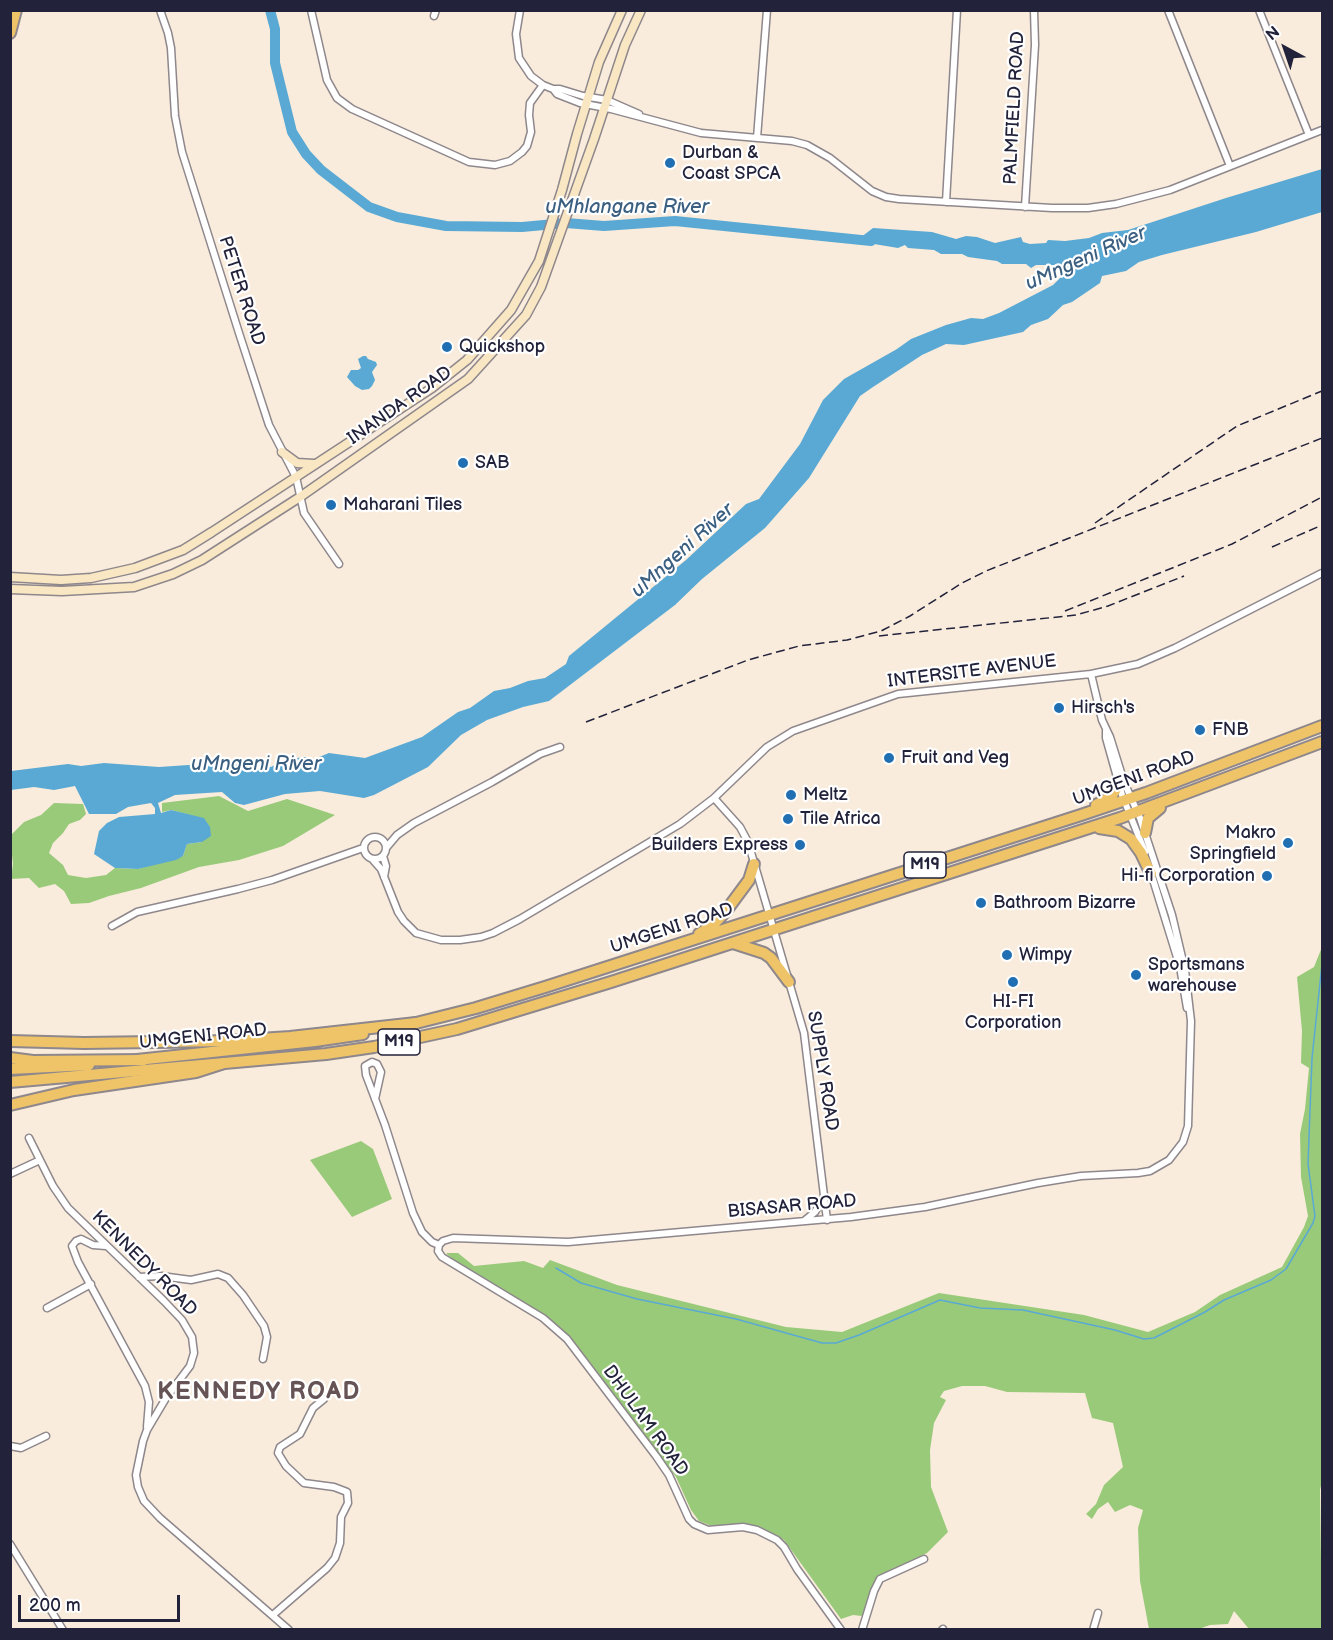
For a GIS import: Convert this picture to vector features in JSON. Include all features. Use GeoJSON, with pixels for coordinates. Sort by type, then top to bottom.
{"type":"FeatureCollection","features":[{"type":"Feature","properties":{"kind":"highway"},"geometry":{"type":"LineString","coordinates":[[10,33],[16,10]]}},
{"type":"Feature","properties":{"kind":"highway","name":"UMGENI ROAD"},"geometry":{"type":"LineString","coordinates":[[10,1070],[93,1065],[315,1041],[416,1023],[476,1008],[680,945],[1128,800],[1323,726]]}},
{"type":"Feature","properties":{"kind":"highway","name":"UMGENI ROAD"},"geometry":{"type":"LineString","coordinates":[[10,1082],[326,1054],[411,1040],[489,1020],[1135,813],[1323,742]]}},
{"type":"Feature","properties":{"kind":"highway"},"geometry":{"type":"LineString","coordinates":[[1082,815],[1091,807],[1111,797],[1118,781]]}},
{"type":"Feature","properties":{"kind":"highway"},"geometry":{"type":"LineString","coordinates":[[1145,833],[1148,818],[1172,799]]}},
{"type":"Feature","properties":{"kind":"highway"},"geometry":{"type":"LineString","coordinates":[[1084,830],[1111,829],[1126,836],[1137,846],[1151,874]]}},
{"type":"Feature","properties":{"kind":"highway"},"geometry":{"type":"LineString","coordinates":[[680,945],[705,931],[719,919],[749,880],[754,864]]}},
{"type":"Feature","properties":{"kind":"highway"},"geometry":{"type":"LineString","coordinates":[[733,943],[764,952],[789,982]]}},
{"type":"Feature","properties":{"kind":"highway"},"geometry":{"type":"LineString","coordinates":[[10,1041],[131,1043],[290,1037],[416,1023]]}},
{"type":"Feature","properties":{"kind":"highway"},"geometry":{"type":"LineString","coordinates":[[10,1058],[33,1061],[144,1060]]}},
{"type":"Feature","properties":{"kind":"highway"},"geometry":{"type":"LineString","coordinates":[[10,1105],[74,1090],[196,1072],[224,1064]]}},
{"type":"Feature","properties":{"kind":"main road","name":"INANDA ROAD"},"geometry":{"type":"LineString","coordinates":[[10,577],[60,580],[91,578],[110,575],[183,550],[432,388],[467,360],[512,310],[528,285],[544,247],[605,46],[622,10]]}},
{"type":"Feature","properties":{"kind":"main road","name":"INANDA ROAD"},"geometry":{"type":"LineString","coordinates":[[10,590],[62,591],[134,586],[149,583],[202,560],[300,497],[468,379],[526,315],[541,287],[625,45],[642,10]]}},
{"type":"Feature","properties":{"kind":"main road"},"geometry":{"type":"LineString","coordinates":[[282,452],[297,463],[314,464]]}},
{"type":"Feature","properties":{"kind":"street","name":"PETER ROAD"},"geometry":{"type":"LineString","coordinates":[[160,10],[171,48],[175,116],[182,152],[269,425],[296,477],[304,513],[339,564]]}},
{"type":"Feature","properties":{"kind":"street"},"geometry":{"type":"LineString","coordinates":[[311,10],[327,80],[343,104],[477,165],[503,164],[527,146],[531,132],[530,103],[543,85]]}},
{"type":"Feature","properties":{"kind":"street"},"geometry":{"type":"LineString","coordinates":[[520,10],[516,34],[519,58],[526,70],[543,85],[553,89],[560,88],[587,100],[701,134],[792,141],[815,148],[872,191],[886,197],[1077,209],[1127,202],[1170,190],[1323,130]]}},
{"type":"Feature","properties":{"kind":"street"},"geometry":{"type":"LineString","coordinates":[[757,138],[767,10]]}},
{"type":"Feature","properties":{"kind":"street"},"geometry":{"type":"LineString","coordinates":[[946,202],[957,10]]}},
{"type":"Feature","properties":{"kind":"street","name":"PALMFIELD ROAD"},"geometry":{"type":"LineString","coordinates":[[1025,207],[1035,45],[1034,10]]}},
{"type":"Feature","properties":{"kind":"street"},"geometry":{"type":"LineString","coordinates":[[1168,10],[1230,166]]}},
{"type":"Feature","properties":{"kind":"street"},"geometry":{"type":"LineString","coordinates":[[1259,10],[1308,135]]}},
{"type":"Feature","properties":{"kind":"street","name":"INTERSITE AVENUE"},"geometry":{"type":"LineString","coordinates":[[373,860],[384,878],[398,912],[416,933],[441,940],[481,937],[520,919],[680,824],[714,798],[763,751],[781,737],[805,726],[876,700],[914,691],[1091,674],[1127,667],[1158,656],[1323,573]]}},
{"type":"Feature","properties":{"kind":"street"},"geometry":{"type":"LineString","coordinates":[[1091,674],[1096,703],[1110,737],[1128,800]]}},
{"type":"Feature","properties":{"kind":"street"},"geometry":{"type":"LineString","coordinates":[[1106,730],[1106,738],[1118,781],[1145,833],[1172,915],[1190,999],[1190,1029]]}},
{"type":"Feature","properties":{"kind":"street"},"geometry":{"type":"LineString","coordinates":[[363,848],[367,857],[373,860],[383,856],[386,848],[397,835],[418,821],[540,754],[560,747]]}},
{"type":"Feature","properties":{"kind":"street","name":"SUPPLY ROAD"},"geometry":{"type":"LineString","coordinates":[[714,798],[740,827],[748,842],[804,1033],[826,1220]]}},
{"type":"Feature","properties":{"kind":"street"},"geometry":{"type":"LineString","coordinates":[[1135,813],[1180,967],[1190,1029]]}},
{"type":"Feature","properties":{"kind":"street"},"geometry":{"type":"LineString","coordinates":[[112,926],[137,912],[250,886],[363,848],[369,839],[375,837],[382,839],[397,835]]}},
{"type":"Feature","properties":{"kind":"street"},"geometry":{"type":"LineString","coordinates":[[382,839],[386,848]]}},
{"type":"Feature","properties":{"kind":"street","name":"INTERSITE AVENUE"},"geometry":{"type":"LineString","coordinates":[[383,856],[386,866],[384,878]]}},
{"type":"Feature","properties":{"kind":"street","name":"BISASAR ROAD"},"geometry":{"type":"LineString","coordinates":[[439,1245],[453,1238],[568,1242],[826,1220],[924,1207],[1081,1176],[1138,1173],[1160,1166],[1169,1160],[1179,1148],[1188,1126],[1190,1029]]}},
{"type":"Feature","properties":{"kind":"street"},"geometry":{"type":"LineString","coordinates":[[375,1099],[381,1072],[377,1064],[372,1062],[364,1069],[418,1227],[425,1236],[439,1245]]}},
{"type":"Feature","properties":{"kind":"street","name":"KENNEDY ROAD"},"geometry":{"type":"LineString","coordinates":[[29,1138],[53,1186],[68,1208],[140,1276],[182,1320],[192,1337],[194,1345],[190,1366],[166,1398],[147,1430],[138,1459],[136,1475],[144,1501],[160,1518],[289,1629]]}},
{"type":"Feature","properties":{"kind":"street"},"geometry":{"type":"LineString","coordinates":[[10,1174],[40,1160]]}},
{"type":"Feature","properties":{"kind":"street"},"geometry":{"type":"LineString","coordinates":[[804,1222],[817,1209],[824,1196]]}},
{"type":"Feature","properties":{"kind":"street"},"geometry":{"type":"LineString","coordinates":[[106,1246],[93,1245],[81,1239],[73,1244],[74,1254],[145,1386],[149,1402],[147,1430]]}},
{"type":"Feature","properties":{"kind":"street","name":"DHULAM ROAD"},"geometry":{"type":"LineString","coordinates":[[439,1245],[438,1251],[442,1257],[543,1318],[567,1339],[656,1456],[669,1475],[694,1524],[708,1530],[743,1527],[757,1530],[777,1540],[784,1546],[797,1569],[841,1629]]}},
{"type":"Feature","properties":{"kind":"street"},"geometry":{"type":"LineString","coordinates":[[140,1276],[191,1280],[214,1274],[225,1276],[236,1286],[264,1326],[267,1337],[262,1359]]}},
{"type":"Feature","properties":{"kind":"street"},"geometry":{"type":"LineString","coordinates":[[47,1308],[91,1284]]}},
{"type":"Feature","properties":{"kind":"street"},"geometry":{"type":"LineString","coordinates":[[274,1614],[327,1568],[335,1557],[340,1543],[341,1517],[348,1503],[347,1492],[334,1487],[304,1483],[286,1466],[278,1453],[280,1447],[300,1434],[314,1408],[324,1399]]}},
{"type":"Feature","properties":{"kind":"street"},"geometry":{"type":"LineString","coordinates":[[10,1446],[21,1448],[46,1436]]}},
{"type":"Feature","properties":{"kind":"street"},"geometry":{"type":"LineString","coordinates":[[10,1544],[63,1629]]}},
{"type":"Feature","properties":{"kind":"street"},"geometry":{"type":"LineString","coordinates":[[862,1629],[878,1581],[885,1575],[924,1559]]}},
{"type":"Feature","properties":{"kind":"street"},"geometry":{"type":"LineString","coordinates":[[1093,1629],[1098,1613]]}},
{"type":"Feature","properties":{"kind":"green space"},"geometry":{"type":"Polygon","coordinates":[[[219,796],[248,811],[287,799],[335,815],[283,846],[239,860],[199,867],[141,888],[89,903],[71,904],[64,891],[55,884],[39,888],[29,878],[11,879],[13,864],[10,836],[24,822],[41,815],[54,803],[83,804],[86,814],[80,820],[69,824],[53,843],[49,853],[63,865],[68,875],[86,878],[106,875],[115,868],[138,869],[183,856],[187,844],[202,842],[186,814],[171,810],[162,812],[162,803],[219,796]]]}},
{"type":"Feature","properties":{"kind":"green space"},"geometry":{"type":"Polygon","coordinates":[[[1322,947],[1322,1481],[1320,1490],[1322,1629],[1249,1629],[1234,1611],[1228,1624],[1210,1625],[1199,1629],[1149,1629],[1140,1581],[1138,1528],[1143,1510],[1130,1505],[1115,1512],[1108,1502],[1098,1509],[1092,1519],[1086,1514],[1096,1504],[1104,1485],[1123,1467],[1113,1423],[1092,1418],[1085,1393],[1007,1392],[985,1386],[962,1386],[944,1391],[940,1397],[946,1400],[934,1423],[930,1450],[931,1487],[948,1532],[927,1553],[881,1575],[876,1581],[862,1616],[853,1615],[841,1619],[784,1540],[764,1529],[748,1525],[714,1527],[699,1521],[691,1510],[676,1477],[571,1340],[554,1323],[455,1262],[446,1253],[458,1253],[474,1266],[524,1261],[543,1268],[550,1260],[617,1285],[786,1327],[842,1332],[939,1293],[1084,1315],[1148,1332],[1195,1312],[1220,1295],[1282,1267],[1304,1227],[1308,1216],[1301,1177],[1300,1134],[1309,1068],[1301,1063],[1302,1031],[1297,977],[1314,967],[1322,947]]]}},
{"type":"Feature","properties":{"kind":"green space"},"geometry":{"type":"Polygon","coordinates":[[[361,1141],[373,1149],[392,1199],[352,1217],[310,1160],[361,1141]]]}},
{"type":"Feature","properties":{"kind":"water","name":"uMngeni River"},"geometry":{"type":"Polygon","coordinates":[[[1322,169],[1322,212],[1256,232],[1162,255],[1139,262],[1126,271],[1102,276],[1100,283],[1072,302],[1063,305],[1048,319],[1031,325],[1023,332],[964,345],[946,344],[922,355],[873,387],[860,396],[809,478],[765,528],[702,579],[675,605],[549,701],[523,707],[487,720],[461,735],[428,767],[374,795],[364,798],[320,791],[285,794],[244,805],[235,803],[222,792],[175,795],[158,803],[161,813],[171,810],[204,818],[210,827],[211,836],[202,842],[187,844],[183,856],[176,860],[138,869],[115,868],[94,854],[99,831],[107,823],[119,817],[155,814],[155,808],[151,803],[128,807],[116,814],[89,814],[75,786],[54,790],[34,787],[11,790],[11,771],[68,764],[81,766],[104,763],[159,767],[203,764],[222,766],[247,763],[271,767],[287,759],[307,757],[312,760],[329,753],[365,758],[422,737],[494,691],[545,678],[566,664],[569,656],[686,560],[746,504],[759,499],[800,444],[823,400],[844,379],[911,339],[946,325],[971,318],[983,319],[999,313],[1053,285],[1068,270],[1065,265],[1036,265],[1031,268],[1026,264],[1002,264],[962,254],[941,254],[934,250],[908,248],[905,245],[898,248],[856,241],[873,228],[932,232],[956,239],[966,236],[977,237],[995,243],[1021,237],[1023,242],[1030,244],[1046,243],[1048,240],[1065,241],[1089,238],[1102,233],[1128,230],[1322,169]]]}},
{"type":"Feature","properties":{"kind":"water"},"geometry":{"type":"Polygon","coordinates":[[[363,356],[376,362],[377,365],[372,372],[375,380],[372,386],[362,390],[347,377],[351,370],[361,368],[358,359],[363,356]]]}},
{"type":"Feature","properties":{"kind":"waterway","name":"uMhlangane River"},"geometry":{"type":"LineString","coordinates":[[270,10],[275,29],[275,63],[292,132],[306,154],[321,170],[369,207],[397,217],[446,226],[522,227],[566,223],[604,226],[675,221],[871,241]]}},
{"type":"Feature","properties":{"kind":"waterway"},"geometry":{"type":"LineString","coordinates":[[556,1268],[581,1283],[637,1299],[736,1319],[822,1343],[836,1343],[859,1335],[940,1300],[980,1308],[1023,1310],[1115,1330],[1144,1339],[1154,1338],[1224,1300],[1271,1280],[1286,1269],[1313,1223],[1315,1216],[1308,1164],[1312,1058],[1322,964]]}},
{"type":"Feature","properties":{"kind":"railway"},"geometry":{"type":"LineString","coordinates":[[1095,523],[1237,426],[1322,391]]}},
{"type":"Feature","properties":{"kind":"railway"},"geometry":{"type":"LineString","coordinates":[[586,722],[748,660],[799,646],[847,640],[881,631],[986,571],[1322,438]]}},
{"type":"Feature","properties":{"kind":"railway"},"geometry":{"type":"LineString","coordinates":[[1065,611],[1232,544],[1322,497]]}},
{"type":"Feature","properties":{"kind":"railway"},"geometry":{"type":"LineString","coordinates":[[1272,547],[1322,525]]}},
{"type":"Feature","properties":{"kind":"railway"},"geometry":{"type":"LineString","coordinates":[[879,636],[1076,615],[1108,606],[1184,576]]}},
{"type":"Feature","properties":{"kind":"place","name":"Durban & Coast SPCA"},"geometry":{"type":"Point","coordinates":[670,163]}},
{"type":"Feature","properties":{"kind":"place","name":"Quickshop"},"geometry":{"type":"Point","coordinates":[447,347]}},
{"type":"Feature","properties":{"kind":"place","name":"SAB"},"geometry":{"type":"Point","coordinates":[463,463]}},
{"type":"Feature","properties":{"kind":"place","name":"Maharani Tiles"},"geometry":{"type":"Point","coordinates":[331,505]}},
{"type":"Feature","properties":{"kind":"place","name":"Hirsch's"},"geometry":{"type":"Point","coordinates":[1059,708]}},
{"type":"Feature","properties":{"kind":"place","name":"FNB"},"geometry":{"type":"Point","coordinates":[1200,730]}},
{"type":"Feature","properties":{"kind":"place","name":"Fruit and Veg"},"geometry":{"type":"Point","coordinates":[889,758]}},
{"type":"Feature","properties":{"kind":"place","name":"Meltz"},"geometry":{"type":"Point","coordinates":[791,795]}},
{"type":"Feature","properties":{"kind":"place","name":"Tile Africa"},"geometry":{"type":"Point","coordinates":[788,819]}},
{"type":"Feature","properties":{"kind":"place","name":"Makro Springfield"},"geometry":{"type":"Point","coordinates":[1288,843]}},
{"type":"Feature","properties":{"kind":"place","name":"Builders Express"},"geometry":{"type":"Point","coordinates":[800,845]}},
{"type":"Feature","properties":{"kind":"place","name":"Hi-fi Corporation"},"geometry":{"type":"Point","coordinates":[1267,876]}},
{"type":"Feature","properties":{"kind":"place","name":"Bathroom Bizarre"},"geometry":{"type":"Point","coordinates":[981,903]}},
{"type":"Feature","properties":{"kind":"place","name":"Wimpy"},"geometry":{"type":"Point","coordinates":[1007,955]}},
{"type":"Feature","properties":{"kind":"place","name":"Sportsmans warehouse"},"geometry":{"type":"Point","coordinates":[1136,975]}},
{"type":"Feature","properties":{"kind":"place","name":"HI-FI Corporation"},"geometry":{"type":"Point","coordinates":[1013,982]}},
{"type":"Feature","properties":{"kind":"district","name":"KENNEDY ROAD"},"geometry":{"type":"Point","coordinates":[259,1393]}}]}
